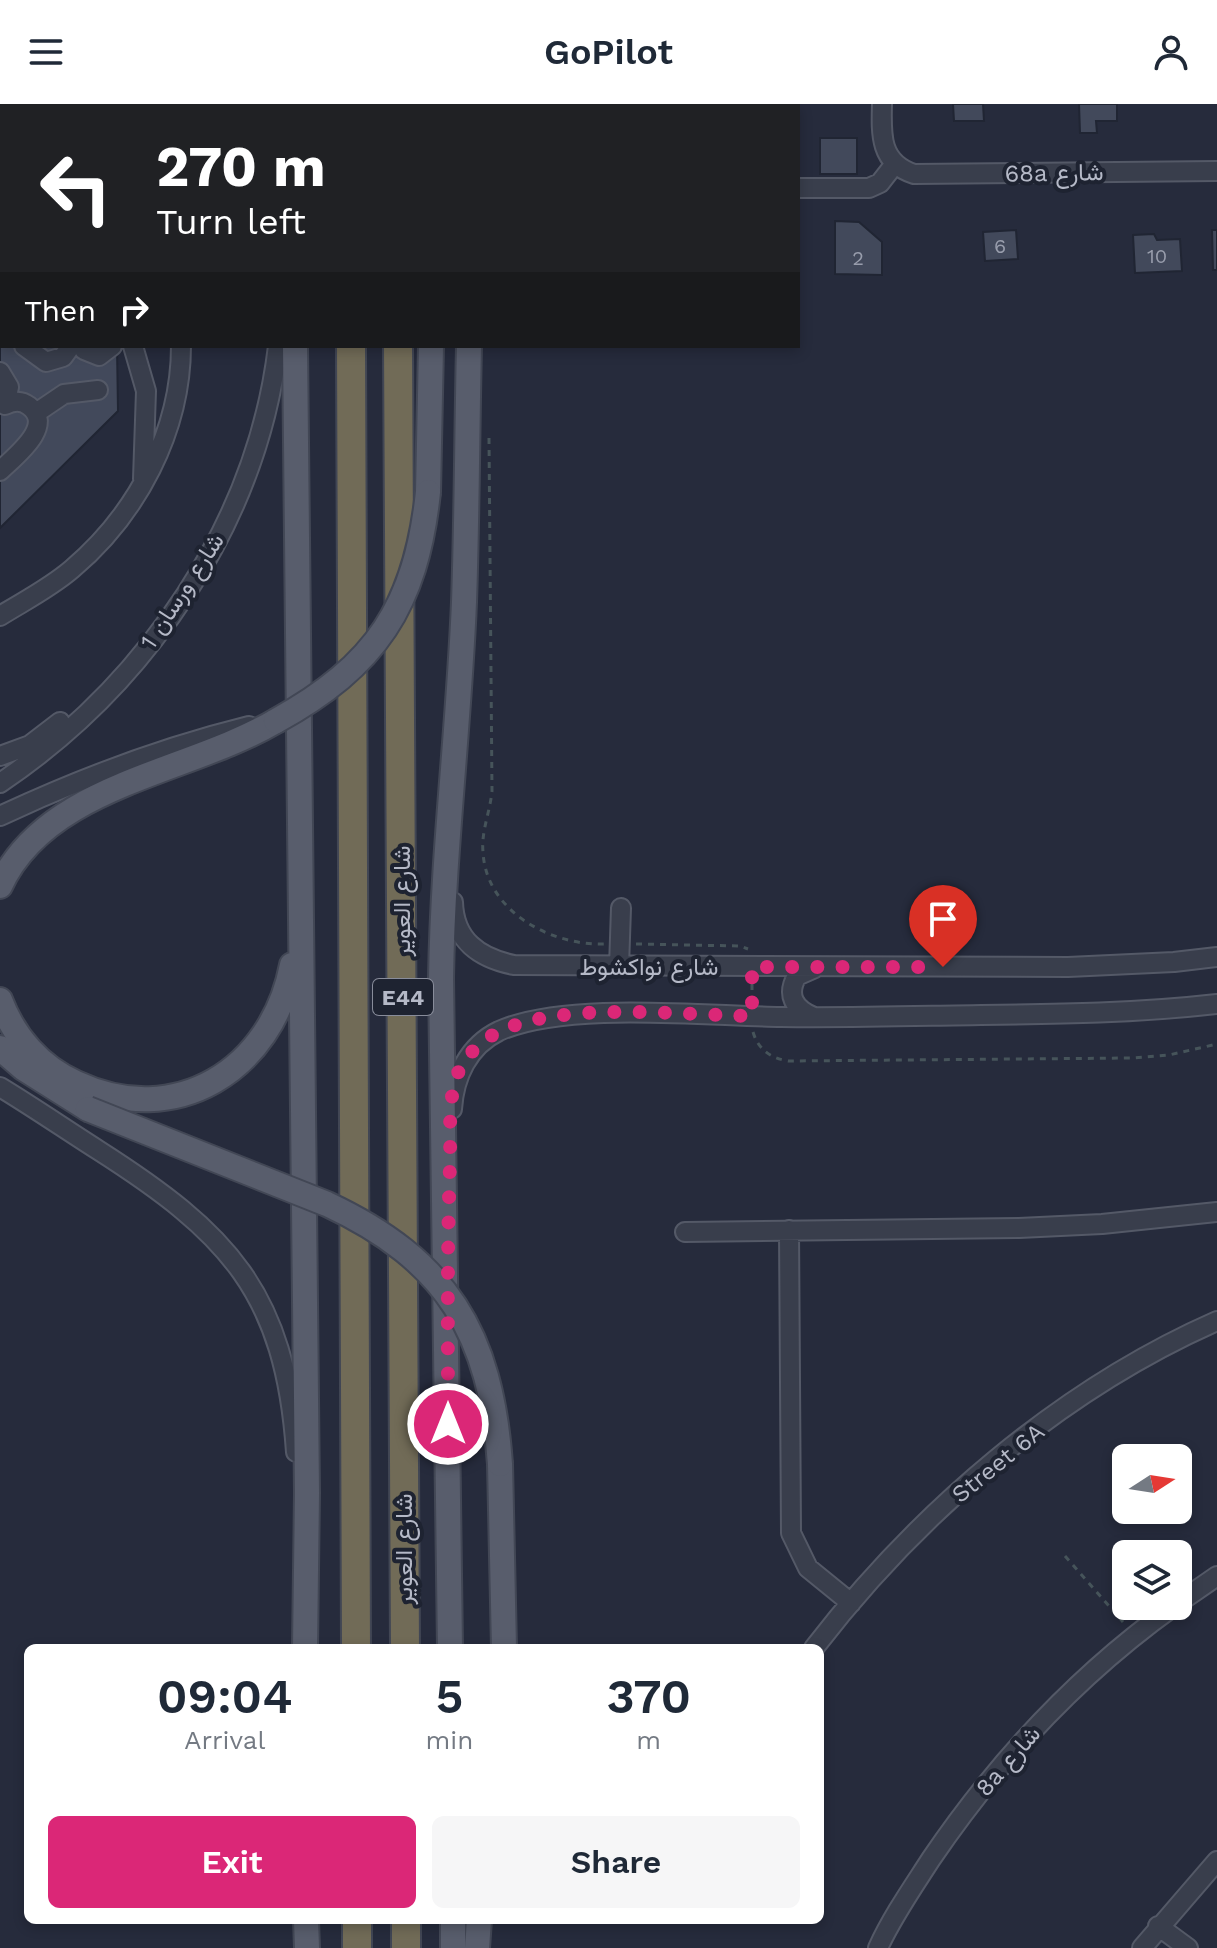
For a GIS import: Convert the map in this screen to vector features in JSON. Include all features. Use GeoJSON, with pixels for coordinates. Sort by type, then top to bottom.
{"type":"FeatureCollection","features":[{"type":"Feature","properties":{"kind":"highway","name":"شارع العوير"},"geometry":{"type":"LineString","coordinates":[[351,348],[356,1644]]}},
{"type":"Feature","properties":{"kind":"highway","name":"شارع العوير"},"geometry":{"type":"LineString","coordinates":[[398,348],[405,1644]]}},
{"type":"Feature","properties":{"kind":"highway"},"geometry":{"type":"LineString","coordinates":[[357,1924],[357,1948]]}},
{"type":"Feature","properties":{"kind":"highway"},"geometry":{"type":"LineString","coordinates":[[406,1924],[406,1948]]}},
{"type":"Feature","properties":{"kind":"main road"},"geometry":{"type":"LineString","coordinates":[[295,348],[307,1493],[305,1644]]}},
{"type":"Feature","properties":{"kind":"main road"},"geometry":{"type":"LineString","coordinates":[[0,886],[20,851],[37,834],[74,810],[131,783],[235,742],[318,698],[353,666],[385,629],[408,587],[423,540],[428,492],[431,348]]}},
{"type":"Feature","properties":{"kind":"main road"},"geometry":{"type":"LineString","coordinates":[[450,1644],[442,949],[443,893],[452,807],[464,602],[469,348]]}},
{"type":"Feature","properties":{"kind":"main road"},"geometry":{"type":"LineString","coordinates":[[0,1000],[6,1016],[29,1050],[59,1075],[95,1092],[123,1099],[145,1100],[181,1095],[223,1075],[243,1061],[266,1034],[283,1003],[292,968],[300,887]]}},
{"type":"Feature","properties":{"kind":"main road"},"geometry":{"type":"LineString","coordinates":[[0,1048],[34,1076],[88,1109],[366,1222],[395,1241],[446,1292],[481,1354],[497,1423],[504,1644]]}},
{"type":"Feature","properties":{"kind":"main road"},"geometry":{"type":"LineString","coordinates":[[306,1924],[307,1948]]}},
{"type":"Feature","properties":{"kind":"main road"},"geometry":{"type":"LineString","coordinates":[[453,1924],[453,1948]]}},
{"type":"Feature","properties":{"kind":"main road"},"geometry":{"type":"LineString","coordinates":[[477,1948],[479,1924]]}},
{"type":"Feature","properties":{"kind":"street"},"geometry":{"type":"LineString","coordinates":[[800,188],[869,188],[880,183],[894,165],[883,142],[882,104]]}},
{"type":"Feature","properties":{"kind":"street","name":"68a شارع"},"geometry":{"type":"LineString","coordinates":[[894,165],[903,171],[925,176],[1217,171]]}},
{"type":"Feature","properties":{"kind":"street"},"geometry":{"type":"LineString","coordinates":[[0,471],[35,434],[38,420],[36,413],[19,402],[5,405],[9,387],[0,370],[22,348]]}},
{"type":"Feature","properties":{"kind":"street"},"geometry":{"type":"LineString","coordinates":[[26,348],[42,361],[52,362],[77,348],[99,356],[109,348]]}},
{"type":"Feature","properties":{"kind":"street"},"geometry":{"type":"LineString","coordinates":[[134,348],[146,391],[143,479]]}},
{"type":"Feature","properties":{"kind":"street"},"geometry":{"type":"LineString","coordinates":[[0,616],[50,586],[93,549],[111,528],[166,439],[174,416],[181,348]]}},
{"type":"Feature","properties":{"kind":"street","name":"شارع ورسان 1"},"geometry":{"type":"LineString","coordinates":[[0,783],[44,751],[110,691],[149,647],[174,610],[226,522],[262,426],[278,348]]}},
{"type":"Feature","properties":{"kind":"street"},"geometry":{"type":"LineString","coordinates":[[36,413],[64,394],[98,390]]}},
{"type":"Feature","properties":{"kind":"street"},"geometry":{"type":"LineString","coordinates":[[0,756],[30,745],[80,707],[110,691]]}},
{"type":"Feature","properties":{"kind":"street"},"geometry":{"type":"LineString","coordinates":[[0,816],[79,782],[198,740],[276,721]]}},
{"type":"Feature","properties":{"kind":"street","name":"شارع نواكشوط"},"geometry":{"type":"LineString","coordinates":[[452,807],[455,925],[464,940],[486,957],[514,965],[1068,967],[1217,957]]}},
{"type":"Feature","properties":{"kind":"street"},"geometry":{"type":"LineString","coordinates":[[619,967],[621,908]]}},
{"type":"Feature","properties":{"kind":"street"},"geometry":{"type":"LineString","coordinates":[[814,1017],[795,1006],[792,985],[797,976],[817,967]]}},
{"type":"Feature","properties":{"kind":"street"},"geometry":{"type":"LineString","coordinates":[[447,1200],[453,1094],[458,1071],[474,1049],[496,1033],[522,1023],[593,1013],[814,1017],[1073,1014],[1217,1004]]}},
{"type":"Feature","properties":{"kind":"street"},"geometry":{"type":"LineString","coordinates":[[0,1087],[181,1206],[205,1227],[245,1276],[274,1332],[290,1394],[305,1574]]}},
{"type":"Feature","properties":{"kind":"street"},"geometry":{"type":"LineString","coordinates":[[685,1232],[1019,1228],[1217,1212]]}},
{"type":"Feature","properties":{"kind":"street"},"geometry":{"type":"LineString","coordinates":[[1177,1216],[1192,1223],[1217,1221]]}},
{"type":"Feature","properties":{"kind":"street"},"geometry":{"type":"LineString","coordinates":[[789,1230],[791,1533],[808,1568],[851,1603]]}},
{"type":"Feature","properties":{"kind":"street","name":"Street 6A"},"geometry":{"type":"LineString","coordinates":[[817,1644],[851,1603],[924,1526],[1015,1447],[1118,1374],[1215,1321]]}},
{"type":"Feature","properties":{"kind":"street","name":"8a شارع"},"geometry":{"type":"LineString","coordinates":[[1192,1594],[1217,1576]]}},
{"type":"Feature","properties":{"kind":"street","name":"8a شارع"},"geometry":{"type":"LineString","coordinates":[[878,1948],[915,1883],[998,1770],[1045,1718],[1156,1620]]}},
{"type":"Feature","properties":{"kind":"street"},"geometry":{"type":"LineString","coordinates":[[1142,1948],[1217,1861]]}},
{"type":"Feature","properties":{"kind":"street"},"geometry":{"type":"LineString","coordinates":[[1158,1926],[1188,1948]]}},
{"type":"Feature","properties":{"kind":"path"},"geometry":{"type":"LineString","coordinates":[[489,433],[492,791],[482,842],[485,867],[502,899],[522,919],[546,935],[571,943],[744,946],[750,952],[752,967],[751,1027],[760,1047],[768,1054],[788,1061],[1132,1058],[1169,1055],[1217,1044]]}},
{"type":"Feature","properties":{"kind":"path"},"geometry":{"type":"LineString","coordinates":[[1065,1556],[1135,1636]]}},
{"type":"Feature","properties":{"kind":"building"},"geometry":{"type":"Polygon","coordinates":[[[953,104],[983,104],[984,121],[954,121],[953,104]]]}},
{"type":"Feature","properties":{"kind":"building"},"geometry":{"type":"Polygon","coordinates":[[[1079,104],[1117,104],[1117,121],[1096,121],[1097,133],[1080,133],[1079,104]]]}},
{"type":"Feature","properties":{"kind":"building"},"geometry":{"type":"Polygon","coordinates":[[[820,138],[857,138],[857,174],[820,174],[820,138]]]}},
{"type":"Feature","properties":{"kind":"building"},"geometry":{"type":"Polygon","coordinates":[[[835,221],[859,222],[882,242],[882,275],[835,274],[835,221]]]}},
{"type":"Feature","properties":{"kind":"building"},"geometry":{"type":"Polygon","coordinates":[[[1016,230],[1018,259],[985,261],[983,232],[1016,230]]]}},
{"type":"Feature","properties":{"kind":"building"},"geometry":{"type":"Polygon","coordinates":[[[1212,230],[1217,230],[1217,270],[1213,270],[1212,230]]]}},
{"type":"Feature","properties":{"kind":"building"},"geometry":{"type":"Polygon","coordinates":[[[1154,234],[1157,240],[1180,239],[1182,271],[1135,273],[1133,235],[1154,234]]]}},
{"type":"Feature","properties":{"kind":"building"},"geometry":{"type":"Polygon","coordinates":[[[0,348],[117,348],[118,411],[0,528],[0,348]]]}},
{"type":"Feature","properties":{"kind":"route"},"geometry":{"type":"LineString","coordinates":[[448,1424],[447,1200],[453,1094],[458,1071],[474,1049],[496,1033],[522,1023],[556,1017],[593,1013],[752,1016],[752,967],[943,967]]}}]}
